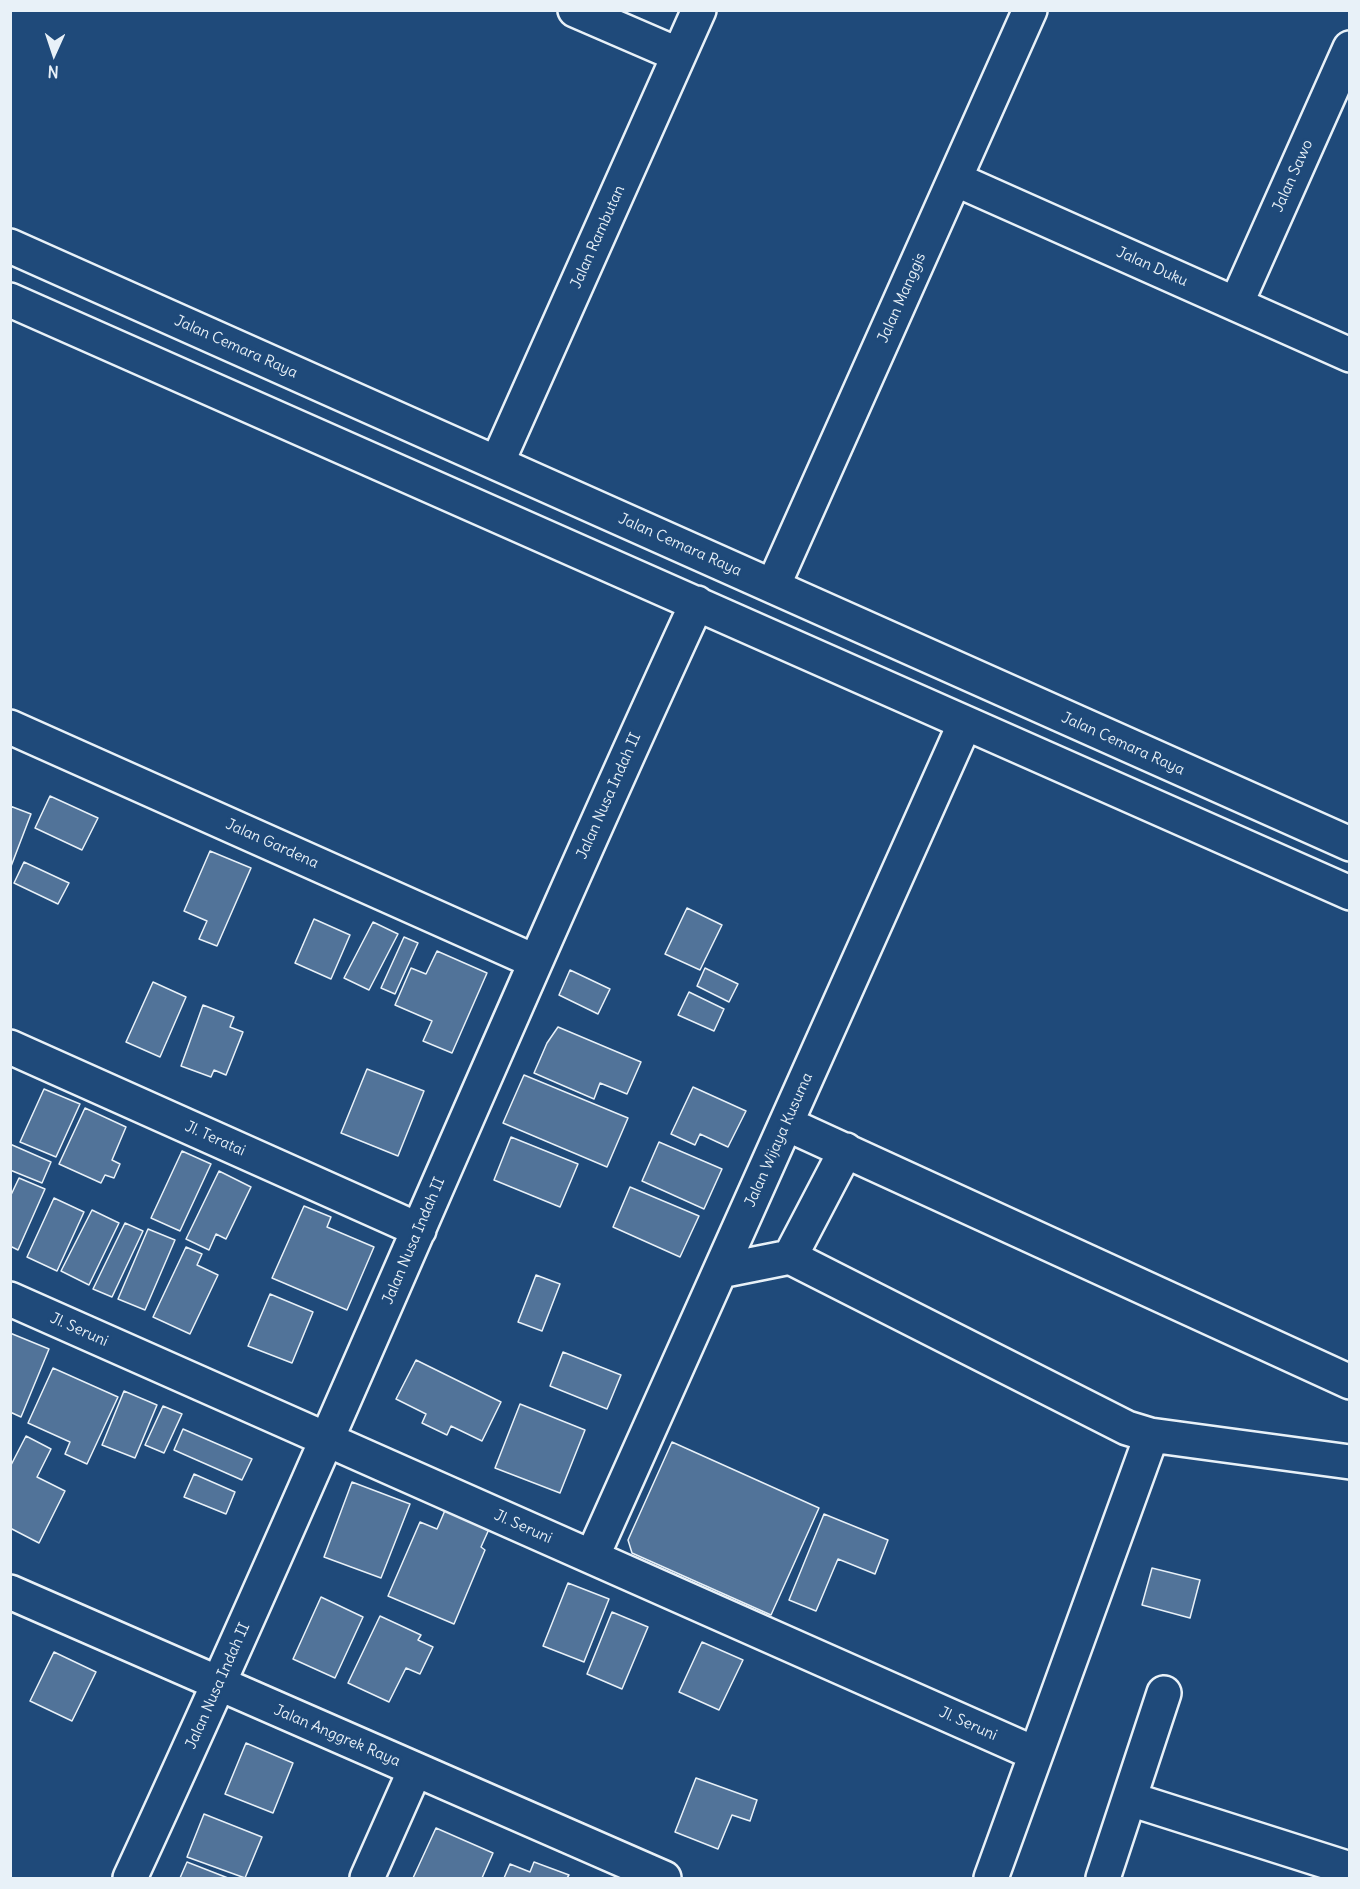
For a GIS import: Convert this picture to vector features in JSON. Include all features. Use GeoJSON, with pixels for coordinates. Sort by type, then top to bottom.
{"type":"FeatureCollection","features":[{"type":"Feature","properties":{"kind":"street"},"geometry":{"type":"LineString","coordinates":[[575,10],[679,55]]}},
{"type":"Feature","properties":{"kind":"street","name":"Jalan Rambutan"},"geometry":{"type":"LineString","coordinates":[[497,464],[699,10]]}},
{"type":"Feature","properties":{"kind":"street","name":"Jalan Manggis"},"geometry":{"type":"LineString","coordinates":[[773,586],[1030,10]]}},
{"type":"Feature","properties":{"kind":"street","name":"Jalan Sawo"},"geometry":{"type":"LineString","coordinates":[[1236,304],[1350,48]]}},
{"type":"Feature","properties":{"kind":"street","name":"Jalan Duku"},"geometry":{"type":"LineString","coordinates":[[955,179],[1350,355]]}},
{"type":"Feature","properties":{"kind":"street","name":"Jalan Cemara Raya"},"geometry":{"type":"LineString","coordinates":[[10,246],[773,586],[1205,782],[1350,844]]}},
{"type":"Feature","properties":{"kind":"street"},"geometry":{"type":"LineString","coordinates":[[10,300],[326,442],[697,603],[1350,893]]}},
{"type":"Feature","properties":{"kind":"street"},"geometry":{"type":"LineString","coordinates":[[326,442],[345,396]]}},
{"type":"Feature","properties":{"kind":"street","name":"Jalan Nusa Indah II"},"geometry":{"type":"LineString","coordinates":[[130,1878],[219,1685],[327,1440],[534,961],[697,603]]}},
{"type":"Feature","properties":{"kind":"street","name":"Jalan Wijaya Kusuma"},"geometry":{"type":"LineString","coordinates":[[592,1557],[965,723]]}},
{"type":"Feature","properties":{"kind":"street","name":"Jalan Gardena"},"geometry":{"type":"LineString","coordinates":[[10,727],[534,961]]}},
{"type":"Feature","properties":{"kind":"street"},"geometry":{"type":"LineString","coordinates":[[1186,821],[1205,782]]}},
{"type":"Feature","properties":{"kind":"street","name":"Jl. Teratai"},"geometry":{"type":"LineString","coordinates":[[10,1047],[419,1230]]}},
{"type":"Feature","properties":{"kind":"street"},"geometry":{"type":"LineString","coordinates":[[787,1124],[1350,1382]]}},
{"type":"Feature","properties":{"kind":"street"},"geometry":{"type":"LineString","coordinates":[[790,1257],[846,1150]]}},
{"type":"Feature","properties":{"kind":"street"},"geometry":{"type":"LineString","coordinates":[[720,1271],[790,1257],[1127,1428],[1150,1435],[1350,1462]]}},
{"type":"Feature","properties":{"kind":"street","name":"Jl. Seruni"},"geometry":{"type":"LineString","coordinates":[[10,1299],[1036,1754]]}},
{"type":"Feature","properties":{"kind":"street"},"geometry":{"type":"LineString","coordinates":[[991,1878],[1150,1435]]}},
{"type":"Feature","properties":{"kind":"street","name":"Jalan Anggrek Raya"},"geometry":{"type":"LineString","coordinates":[[10,1592],[664,1878]]}},
{"type":"Feature","properties":{"kind":"street"},"geometry":{"type":"LineString","coordinates":[[1103,1878],[1164,1693]]}},
{"type":"Feature","properties":{"kind":"street"},"geometry":{"type":"LineString","coordinates":[[367,1878],[415,1770]]}},
{"type":"Feature","properties":{"kind":"street"},"geometry":{"type":"LineString","coordinates":[[1130,1799],[1350,1869]]}},
{"type":"Feature","properties":{"kind":"building"},"geometry":{"type":"Polygon","coordinates":[[[50,796],[98,818],[82,850],[35,828],[50,796]]]}},
{"type":"Feature","properties":{"kind":"building"},"geometry":{"type":"Polygon","coordinates":[[[10,806],[31,814],[10,869],[10,806]]]}},
{"type":"Feature","properties":{"kind":"building"},"geometry":{"type":"Polygon","coordinates":[[[210,851],[251,868],[217,946],[199,939],[207,921],[184,911],[210,851]]]}},
{"type":"Feature","properties":{"kind":"building"},"geometry":{"type":"Polygon","coordinates":[[[24,862],[69,883],[58,904],[14,883],[24,862]]]}},
{"type":"Feature","properties":{"kind":"building"},"geometry":{"type":"Polygon","coordinates":[[[687,908],[722,925],[700,970],[665,954],[687,908]]]}},
{"type":"Feature","properties":{"kind":"building"},"geometry":{"type":"Polygon","coordinates":[[[314,919],[350,935],[331,979],[295,963],[314,919]]]}},
{"type":"Feature","properties":{"kind":"building"},"geometry":{"type":"Polygon","coordinates":[[[373,922],[398,934],[369,990],[344,978],[373,922]]]}},
{"type":"Feature","properties":{"kind":"building"},"geometry":{"type":"Polygon","coordinates":[[[404,937],[418,943],[395,994],[381,988],[404,937]]]}},
{"type":"Feature","properties":{"kind":"building"},"geometry":{"type":"Polygon","coordinates":[[[437,951],[487,973],[452,1053],[423,1041],[432,1021],[395,1005],[411,968],[426,974],[437,951]]]}},
{"type":"Feature","properties":{"kind":"building"},"geometry":{"type":"Polygon","coordinates":[[[705,968],[738,984],[729,1002],[697,986],[705,968]]]}},
{"type":"Feature","properties":{"kind":"building"},"geometry":{"type":"Polygon","coordinates":[[[570,970],[610,989],[598,1014],[559,995],[570,970]]]}},
{"type":"Feature","properties":{"kind":"building"},"geometry":{"type":"Polygon","coordinates":[[[153,982],[186,997],[160,1057],[126,1042],[153,982]]]}},
{"type":"Feature","properties":{"kind":"building"},"geometry":{"type":"Polygon","coordinates":[[[689,992],[724,1009],[714,1031],[678,1015],[689,992]]]}},
{"type":"Feature","properties":{"kind":"building"},"geometry":{"type":"Polygon","coordinates":[[[203,1005],[234,1017],[230,1027],[243,1032],[226,1075],[214,1070],[211,1077],[181,1066],[203,1005]]]}},
{"type":"Feature","properties":{"kind":"building"},"geometry":{"type":"Polygon","coordinates":[[[558,1027],[641,1062],[627,1094],[600,1083],[594,1099],[534,1073],[547,1043],[558,1027]]]}},
{"type":"Feature","properties":{"kind":"building"},"geometry":{"type":"Polygon","coordinates":[[[367,1069],[424,1091],[398,1156],[341,1133],[367,1069]]]}},
{"type":"Feature","properties":{"kind":"building"},"geometry":{"type":"Polygon","coordinates":[[[524,1075],[628,1118],[607,1167],[503,1123],[524,1075]]]}},
{"type":"Feature","properties":{"kind":"building"},"geometry":{"type":"Polygon","coordinates":[[[693,1087],[746,1111],[728,1147],[700,1134],[695,1145],[671,1134],[693,1087]]]}},
{"type":"Feature","properties":{"kind":"building"},"geometry":{"type":"Polygon","coordinates":[[[44,1089],[80,1104],[56,1157],[20,1142],[44,1089]]]}},
{"type":"Feature","properties":{"kind":"building"},"geometry":{"type":"Polygon","coordinates":[[[85,1108],[126,1127],[112,1160],[120,1164],[114,1178],[105,1175],[101,1183],[59,1164],[85,1108]]]}},
{"type":"Feature","properties":{"kind":"building"},"geometry":{"type":"Polygon","coordinates":[[[511,1137],[578,1164],[560,1207],[494,1180],[511,1137]]]}},
{"type":"Feature","properties":{"kind":"building"},"geometry":{"type":"Polygon","coordinates":[[[659,1142],[722,1169],[704,1209],[642,1181],[659,1142]]]}},
{"type":"Feature","properties":{"kind":"building"},"geometry":{"type":"Polygon","coordinates":[[[10,1144],[51,1162],[42,1183],[10,1170],[10,1144]]]}},
{"type":"Feature","properties":{"kind":"building"},"geometry":{"type":"Polygon","coordinates":[[[182,1151],[211,1164],[180,1231],[151,1218],[182,1151]]]}},
{"type":"Feature","properties":{"kind":"building"},"geometry":{"type":"Polygon","coordinates":[[[219,1171],[251,1187],[226,1239],[216,1234],[209,1250],[186,1239],[219,1171]]]}},
{"type":"Feature","properties":{"kind":"building"},"geometry":{"type":"Polygon","coordinates":[[[19,1178],[45,1189],[18,1250],[10,1246],[10,1197],[19,1178]]]}},
{"type":"Feature","properties":{"kind":"building"},"geometry":{"type":"Polygon","coordinates":[[[630,1187],[699,1216],[680,1257],[613,1227],[630,1187]]]}},
{"type":"Feature","properties":{"kind":"building"},"geometry":{"type":"Polygon","coordinates":[[[54,1198],[84,1212],[57,1271],[27,1257],[54,1198]]]}},
{"type":"Feature","properties":{"kind":"building"},"geometry":{"type":"Polygon","coordinates":[[[304,1206],[331,1217],[327,1227],[374,1247],[347,1310],[272,1278],[304,1206]]]}},
{"type":"Feature","properties":{"kind":"building"},"geometry":{"type":"Polygon","coordinates":[[[92,1210],[119,1223],[89,1285],[61,1271],[92,1210]]]}},
{"type":"Feature","properties":{"kind":"building"},"geometry":{"type":"Polygon","coordinates":[[[125,1223],[143,1231],[112,1297],[93,1289],[125,1223]]]}},
{"type":"Feature","properties":{"kind":"building"},"geometry":{"type":"Polygon","coordinates":[[[148,1229],[175,1240],[145,1310],[118,1299],[148,1229]]]}},
{"type":"Feature","properties":{"kind":"building"},"geometry":{"type":"Polygon","coordinates":[[[186,1247],[202,1254],[197,1265],[218,1275],[190,1334],[153,1317],[186,1247]]]}},
{"type":"Feature","properties":{"kind":"building"},"geometry":{"type":"Polygon","coordinates":[[[536,1275],[560,1284],[542,1331],[518,1322],[536,1275]]]}},
{"type":"Feature","properties":{"kind":"building"},"geometry":{"type":"Polygon","coordinates":[[[270,1294],[313,1312],[292,1363],[248,1346],[270,1294]]]}},
{"type":"Feature","properties":{"kind":"building"},"geometry":{"type":"Polygon","coordinates":[[[10,1333],[49,1349],[21,1417],[10,1412],[10,1333]]]}},
{"type":"Feature","properties":{"kind":"building"},"geometry":{"type":"Polygon","coordinates":[[[563,1352],[621,1375],[607,1409],[550,1386],[563,1352]]]}},
{"type":"Feature","properties":{"kind":"building"},"geometry":{"type":"Polygon","coordinates":[[[416,1360],[501,1402],[482,1441],[451,1426],[447,1435],[422,1423],[426,1414],[396,1399],[416,1360]]]}},
{"type":"Feature","properties":{"kind":"building"},"geometry":{"type":"Polygon","coordinates":[[[53,1368],[118,1397],[87,1464],[65,1454],[70,1442],[28,1423],[53,1368]]]}},
{"type":"Feature","properties":{"kind":"building"},"geometry":{"type":"Polygon","coordinates":[[[124,1391],[157,1405],[135,1458],[102,1445],[124,1391]]]}},
{"type":"Feature","properties":{"kind":"building"},"geometry":{"type":"Polygon","coordinates":[[[520,1404],[585,1430],[560,1493],[495,1468],[520,1404]]]}},
{"type":"Feature","properties":{"kind":"building"},"geometry":{"type":"Polygon","coordinates":[[[163,1406],[182,1414],[164,1453],[145,1445],[163,1406]]]}},
{"type":"Feature","properties":{"kind":"building"},"geometry":{"type":"Polygon","coordinates":[[[183,1429],[252,1459],[242,1480],[174,1450],[183,1429]]]}},
{"type":"Feature","properties":{"kind":"building"},"geometry":{"type":"Polygon","coordinates":[[[26,1436],[51,1449],[37,1477],[65,1491],[39,1543],[10,1528],[10,1467],[26,1436]]]}},
{"type":"Feature","properties":{"kind":"building"},"geometry":{"type":"Polygon","coordinates":[[[672,1442],[819,1508],[771,1615],[632,1553],[628,1540],[672,1442]]]}},
{"type":"Feature","properties":{"kind":"building"},"geometry":{"type":"Polygon","coordinates":[[[194,1474],[235,1492],[226,1514],[184,1497],[194,1474]]]}},
{"type":"Feature","properties":{"kind":"building"},"geometry":{"type":"Polygon","coordinates":[[[352,1482],[410,1504],[381,1578],[324,1557],[352,1482]]]}},
{"type":"Feature","properties":{"kind":"building"},"geometry":{"type":"Polygon","coordinates":[[[446,1508],[490,1527],[481,1547],[485,1550],[454,1624],[388,1596],[420,1522],[437,1529],[446,1508]]]}},
{"type":"Feature","properties":{"kind":"building"},"geometry":{"type":"Polygon","coordinates":[[[824,1514],[888,1540],[875,1574],[838,1559],[816,1611],[789,1600],[824,1514]]]}},
{"type":"Feature","properties":{"kind":"building"},"geometry":{"type":"Polygon","coordinates":[[[1152,1568],[1200,1580],[1190,1618],[1142,1605],[1152,1568]]]}},
{"type":"Feature","properties":{"kind":"building"},"geometry":{"type":"Polygon","coordinates":[[[568,1583],[609,1599],[584,1662],[543,1646],[568,1583]]]}},
{"type":"Feature","properties":{"kind":"building"},"geometry":{"type":"Polygon","coordinates":[[[321,1597],[363,1617],[335,1678],[293,1659],[321,1597]]]}},
{"type":"Feature","properties":{"kind":"building"},"geometry":{"type":"Polygon","coordinates":[[[612,1612],[648,1627],[622,1689],[587,1674],[612,1612]]]}},
{"type":"Feature","properties":{"kind":"building"},"geometry":{"type":"Polygon","coordinates":[[[380,1616],[421,1635],[418,1640],[433,1647],[420,1674],[406,1668],[389,1702],[348,1683],[380,1616]]]}},
{"type":"Feature","properties":{"kind":"building"},"geometry":{"type":"Polygon","coordinates":[[[702,1642],[743,1660],[719,1710],[679,1692],[702,1642]]]}},
{"type":"Feature","properties":{"kind":"building"},"geometry":{"type":"Polygon","coordinates":[[[54,1652],[96,1672],[72,1721],[30,1701],[54,1652]]]}},
{"type":"Feature","properties":{"kind":"building"},"geometry":{"type":"Polygon","coordinates":[[[246,1743],[293,1763],[273,1813],[225,1794],[246,1743]]]}},
{"type":"Feature","properties":{"kind":"building"},"geometry":{"type":"Polygon","coordinates":[[[696,1778],[757,1800],[750,1821],[732,1815],[718,1849],[675,1832],[696,1778]]]}},
{"type":"Feature","properties":{"kind":"building"},"geometry":{"type":"Polygon","coordinates":[[[204,1814],[262,1837],[245,1878],[187,1857],[204,1814]]]}},
{"type":"Feature","properties":{"kind":"building"},"geometry":{"type":"Polygon","coordinates":[[[436,1828],[493,1853],[482,1878],[413,1878],[436,1828]]]}},
{"type":"Feature","properties":{"kind":"building"},"geometry":{"type":"Polygon","coordinates":[[[187,1862],[228,1878],[180,1878],[187,1862]]]}},
{"type":"Feature","properties":{"kind":"building"},"geometry":{"type":"Polygon","coordinates":[[[534,1862],[569,1875],[567,1878],[504,1878],[510,1864],[530,1872],[534,1862]]]}}]}
